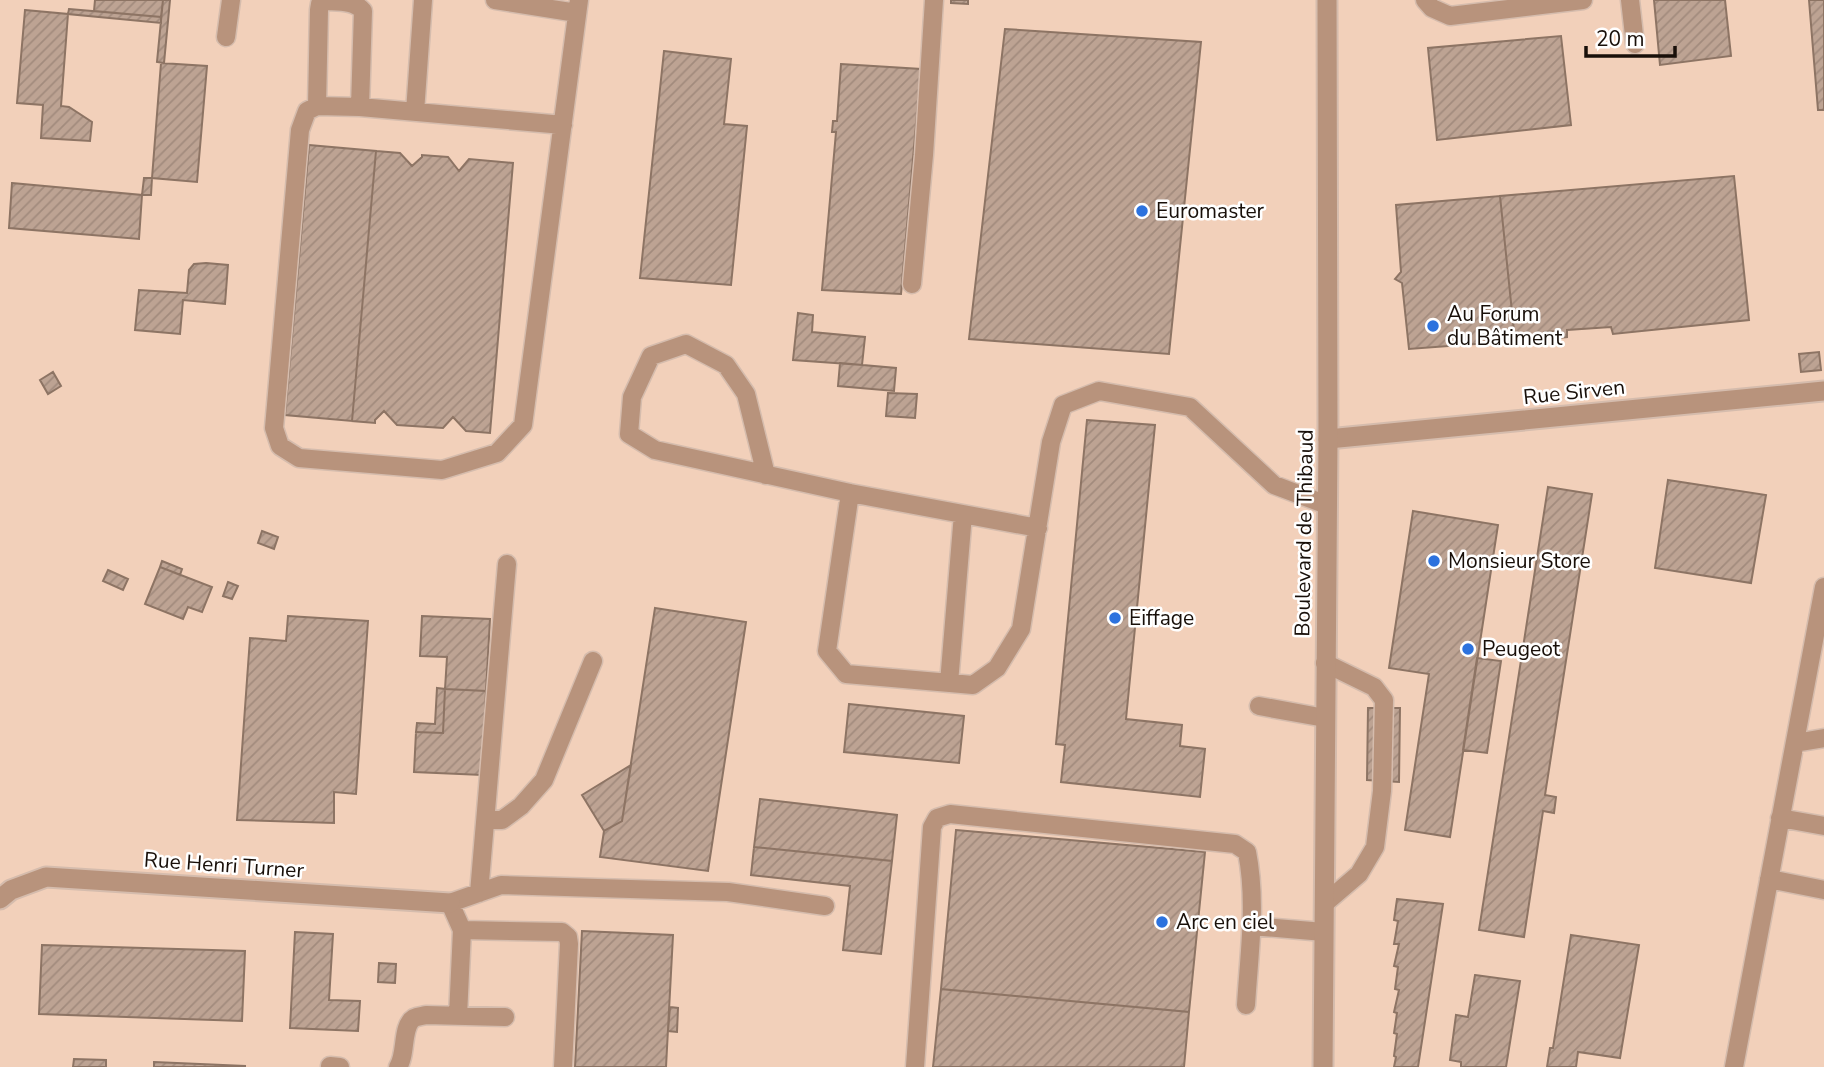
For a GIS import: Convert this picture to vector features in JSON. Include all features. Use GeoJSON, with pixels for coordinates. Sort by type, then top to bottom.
{"type":"FeatureCollection","features":[{"type":"Feature","properties":{"kind":"street","name":"Boulevard de Thibaud"},"geometry":{"type":"LineString","coordinates":[[1323,1067],[1328,439],[1327,0]]}},
{"type":"Feature","properties":{"kind":"street","name":"Rue Sirven"},"geometry":{"type":"LineString","coordinates":[[1328,439],[1824,391]]}},
{"type":"Feature","properties":{"kind":"street","name":"Rue Henri Turner"},"geometry":{"type":"LineString","coordinates":[[0,899],[11,890],[46,877],[450,903]]}},
{"type":"Feature","properties":{"kind":"lane"},"geometry":{"type":"LineString","coordinates":[[226,37],[231,0]]}},
{"type":"Feature","properties":{"kind":"lane"},"geometry":{"type":"LineString","coordinates":[[415,111],[423,0]]}},
{"type":"Feature","properties":{"kind":"lane"},"geometry":{"type":"LineString","coordinates":[[495,0],[578,7],[563,125],[523,425],[497,453],[442,470],[299,458],[280,446],[274,428],[300,130],[307,111],[317,106],[360,107],[563,125]]}},
{"type":"Feature","properties":{"kind":"lane"},"geometry":{"type":"LineString","coordinates":[[912,284],[934,0]]}},
{"type":"Feature","properties":{"kind":"lane"},"geometry":{"type":"LineString","coordinates":[[1425,0],[1432,8],[1450,16],[1583,0]]}},
{"type":"Feature","properties":{"kind":"lane"},"geometry":{"type":"LineString","coordinates":[[1630,0],[1635,44]]}},
{"type":"Feature","properties":{"kind":"lane"},"geometry":{"type":"LineString","coordinates":[[317,106],[319,10],[324,1],[353,3],[363,11],[360,107]]}},
{"type":"Feature","properties":{"kind":"lane"},"geometry":{"type":"LineString","coordinates":[[766,475],[746,394],[726,365],[686,344],[651,356],[632,397],[629,434],[655,450],[766,475],[850,493],[1038,528]]}},
{"type":"Feature","properties":{"kind":"lane"},"geometry":{"type":"LineString","coordinates":[[850,493],[827,651],[846,674],[973,685],[997,668],[1021,629],[1051,442],[1063,405],[1099,391],[1190,407],[1274,485],[1327,505]]}},
{"type":"Feature","properties":{"kind":"lane"},"geometry":{"type":"LineString","coordinates":[[949,683],[963,514]]}},
{"type":"Feature","properties":{"kind":"lane"},"geometry":{"type":"LineString","coordinates":[[479,893],[507,564]]}},
{"type":"Feature","properties":{"kind":"lane"},"geometry":{"type":"LineString","coordinates":[[1734,1067],[1824,587]]}},
{"type":"Feature","properties":{"kind":"lane"},"geometry":{"type":"LineString","coordinates":[[486,819],[502,820],[521,806],[544,780],[593,661]]}},
{"type":"Feature","properties":{"kind":"lane"},"geometry":{"type":"LineString","coordinates":[[1324,904],[1359,874],[1375,847],[1382,792],[1384,700],[1374,687],[1325,663]]}},
{"type":"Feature","properties":{"kind":"lane"},"geometry":{"type":"LineString","coordinates":[[1259,706],[1325,718]]}},
{"type":"Feature","properties":{"kind":"lane"},"geometry":{"type":"LineString","coordinates":[[1795,743],[1824,738]]}},
{"type":"Feature","properties":{"kind":"lane"},"geometry":{"type":"LineString","coordinates":[[915,1067],[932,827],[937,818],[950,814],[1235,844],[1247,852],[1250,870],[1251,926],[1246,1005]]}},
{"type":"Feature","properties":{"kind":"lane"},"geometry":{"type":"LineString","coordinates":[[1780,818],[1824,826]]}},
{"type":"Feature","properties":{"kind":"lane"},"geometry":{"type":"LineString","coordinates":[[1769,878],[1824,890]]}},
{"type":"Feature","properties":{"kind":"lane"},"geometry":{"type":"LineString","coordinates":[[458,1016],[462,929],[450,903],[501,885],[728,892],[825,906]]}},
{"type":"Feature","properties":{"kind":"lane"},"geometry":{"type":"LineString","coordinates":[[1251,926],[1324,932]]}},
{"type":"Feature","properties":{"kind":"lane"},"geometry":{"type":"LineString","coordinates":[[462,929],[562,932],[568,937],[563,1067]]}},
{"type":"Feature","properties":{"kind":"lane"},"geometry":{"type":"LineString","coordinates":[[398,1067],[402,1061],[407,1026],[414,1018],[426,1015],[505,1017]]}},
{"type":"Feature","properties":{"kind":"lane"},"geometry":{"type":"LineString","coordinates":[[330,1066],[340,1067]]}},
{"type":"Feature","properties":{"kind":"shaded area"},"geometry":{"type":"Polygon","coordinates":[[[0,0],[1824,0],[1824,1067],[0,1067],[0,0]]]}},
{"type":"Feature","properties":{"kind":"building"},"geometry":{"type":"Polygon","coordinates":[[[95,0],[163,0],[161,17],[94,11],[95,0]]]}},
{"type":"Feature","properties":{"kind":"building"},"geometry":{"type":"Polygon","coordinates":[[[163,0],[170,0],[164,63],[157,62],[163,0]]]}},
{"type":"Feature","properties":{"kind":"building"},"geometry":{"type":"Polygon","coordinates":[[[951,0],[968,0],[968,4],[951,3],[951,0]]]}},
{"type":"Feature","properties":{"kind":"building"},"geometry":{"type":"Polygon","coordinates":[[[1654,0],[1725,0],[1731,56],[1660,65],[1654,0]]]}},
{"type":"Feature","properties":{"kind":"building"},"geometry":{"type":"Polygon","coordinates":[[[1809,0],[1824,0],[1824,110],[1818,110],[1809,0]]]}},
{"type":"Feature","properties":{"kind":"building"},"geometry":{"type":"Polygon","coordinates":[[[69,9],[161,17],[161,23],[68,14],[69,9]]]}},
{"type":"Feature","properties":{"kind":"building"},"geometry":{"type":"Polygon","coordinates":[[[25,10],[68,14],[61,106],[69,107],[92,122],[90,141],[41,138],[43,105],[17,103],[25,10]]]}},
{"type":"Feature","properties":{"kind":"building"},"geometry":{"type":"Polygon","coordinates":[[[1005,29],[1201,42],[1169,354],[969,339],[1005,29]]]}},
{"type":"Feature","properties":{"kind":"building"},"geometry":{"type":"Polygon","coordinates":[[[1561,36],[1571,125],[1437,140],[1428,48],[1561,36]]]}},
{"type":"Feature","properties":{"kind":"building"},"geometry":{"type":"Polygon","coordinates":[[[664,51],[731,59],[724,124],[747,126],[731,285],[640,278],[664,51]]]}},
{"type":"Feature","properties":{"kind":"building"},"geometry":{"type":"Polygon","coordinates":[[[161,63],[207,66],[197,182],[152,178],[161,63]]]}},
{"type":"Feature","properties":{"kind":"building"},"geometry":{"type":"Polygon","coordinates":[[[841,64],[921,69],[901,294],[822,290],[836,132],[832,132],[833,121],[837,121],[841,64]]]}},
{"type":"Feature","properties":{"kind":"building"},"geometry":{"type":"Polygon","coordinates":[[[309,145],[376,151],[352,421],[285,415],[309,145]]]}},
{"type":"Feature","properties":{"kind":"building"},"geometry":{"type":"Polygon","coordinates":[[[376,151],[400,153],[412,166],[422,155],[448,157],[459,171],[469,159],[513,163],[490,433],[466,431],[453,417],[443,428],[397,425],[384,411],[375,423],[352,421],[376,151]]]}},
{"type":"Feature","properties":{"kind":"building"},"geometry":{"type":"Polygon","coordinates":[[[1734,176],[1749,320],[1613,334],[1611,327],[1567,330],[1567,337],[1559,338],[1558,331],[1544,332],[1545,339],[1515,341],[1500,196],[1734,176]]]}},
{"type":"Feature","properties":{"kind":"building"},"geometry":{"type":"Polygon","coordinates":[[[144,178],[152,178],[151,195],[142,195],[144,178]]]}},
{"type":"Feature","properties":{"kind":"building"},"geometry":{"type":"Polygon","coordinates":[[[12,183],[142,195],[139,239],[9,228],[12,183]]]}},
{"type":"Feature","properties":{"kind":"building"},"geometry":{"type":"Polygon","coordinates":[[[1500,196],[1515,341],[1409,349],[1402,283],[1395,279],[1401,272],[1396,205],[1500,196]]]}},
{"type":"Feature","properties":{"kind":"building"},"geometry":{"type":"Polygon","coordinates":[[[194,264],[228,265],[225,304],[183,300],[180,334],[135,330],[139,290],[187,293],[189,270],[194,264]]]}},
{"type":"Feature","properties":{"kind":"building"},"geometry":{"type":"Polygon","coordinates":[[[798,313],[813,315],[812,332],[865,337],[862,365],[793,360],[798,313]]]}},
{"type":"Feature","properties":{"kind":"building"},"geometry":{"type":"Polygon","coordinates":[[[1819,352],[1821,370],[1801,372],[1799,354],[1819,352]]]}},
{"type":"Feature","properties":{"kind":"building"},"geometry":{"type":"Polygon","coordinates":[[[840,363],[896,368],[894,391],[838,386],[840,363]]]}},
{"type":"Feature","properties":{"kind":"building"},"geometry":{"type":"Polygon","coordinates":[[[53,372],[61,386],[48,394],[40,380],[53,372]]]}},
{"type":"Feature","properties":{"kind":"building"},"geometry":{"type":"Polygon","coordinates":[[[888,393],[917,394],[915,418],[886,416],[888,393]]]}},
{"type":"Feature","properties":{"kind":"building"},"geometry":{"type":"Polygon","coordinates":[[[1087,420],[1155,425],[1126,719],[1182,725],[1180,746],[1205,749],[1200,797],[1061,782],[1065,745],[1056,744],[1087,420]]]}},
{"type":"Feature","properties":{"kind":"building"},"geometry":{"type":"Polygon","coordinates":[[[1668,480],[1766,495],[1751,583],[1655,568],[1668,480]]]}},
{"type":"Feature","properties":{"kind":"building"},"geometry":{"type":"Polygon","coordinates":[[[1548,487],[1592,494],[1545,795],[1556,797],[1554,813],[1543,811],[1524,937],[1479,930],[1548,487]]]}},
{"type":"Feature","properties":{"kind":"building"},"geometry":{"type":"Polygon","coordinates":[[[1413,511],[1498,525],[1450,837],[1405,830],[1429,674],[1389,668],[1413,511]]]}},
{"type":"Feature","properties":{"kind":"building"},"geometry":{"type":"Polygon","coordinates":[[[262,531],[278,537],[274,549],[258,543],[262,531]]]}},
{"type":"Feature","properties":{"kind":"building"},"geometry":{"type":"Polygon","coordinates":[[[162,561],[182,569],[180,575],[160,567],[162,561]]]}},
{"type":"Feature","properties":{"kind":"building"},"geometry":{"type":"Polygon","coordinates":[[[160,567],[212,587],[202,612],[188,607],[183,619],[145,604],[160,567]]]}},
{"type":"Feature","properties":{"kind":"building"},"geometry":{"type":"Polygon","coordinates":[[[108,570],[128,579],[123,590],[103,581],[108,570]]]}},
{"type":"Feature","properties":{"kind":"building"},"geometry":{"type":"Polygon","coordinates":[[[228,582],[238,586],[232,599],[223,596],[228,582]]]}},
{"type":"Feature","properties":{"kind":"building"},"geometry":{"type":"Polygon","coordinates":[[[655,608],[746,622],[708,871],[600,857],[604,831],[622,821],[655,608]]]}},
{"type":"Feature","properties":{"kind":"building"},"geometry":{"type":"Polygon","coordinates":[[[288,616],[368,621],[356,794],[334,792],[334,823],[237,820],[250,638],[286,641],[288,616]]]}},
{"type":"Feature","properties":{"kind":"building"},"geometry":{"type":"Polygon","coordinates":[[[422,616],[490,619],[486,691],[445,689],[447,657],[420,656],[422,616]]]}},
{"type":"Feature","properties":{"kind":"building"},"geometry":{"type":"Polygon","coordinates":[[[1477,658],[1501,661],[1487,753],[1463,750],[1477,658]]]}},
{"type":"Feature","properties":{"kind":"building"},"geometry":{"type":"Polygon","coordinates":[[[437,688],[445,689],[443,733],[416,732],[417,723],[435,724],[437,688]]]}},
{"type":"Feature","properties":{"kind":"building"},"geometry":{"type":"Polygon","coordinates":[[[445,689],[486,691],[482,775],[414,772],[416,732],[443,733],[445,689]]]}},
{"type":"Feature","properties":{"kind":"building"},"geometry":{"type":"Polygon","coordinates":[[[849,704],[964,716],[959,763],[844,752],[849,704]]]}},
{"type":"Feature","properties":{"kind":"building"},"geometry":{"type":"Polygon","coordinates":[[[1368,708],[1400,708],[1399,782],[1367,780],[1368,708]]]}},
{"type":"Feature","properties":{"kind":"building"},"geometry":{"type":"Polygon","coordinates":[[[631,765],[622,821],[604,831],[582,795],[631,765]]]}},
{"type":"Feature","properties":{"kind":"building"},"geometry":{"type":"Polygon","coordinates":[[[760,799],[897,815],[892,861],[754,847],[760,799]]]}},
{"type":"Feature","properties":{"kind":"building"},"geometry":{"type":"Polygon","coordinates":[[[956,830],[1205,852],[1189,1012],[941,989],[956,830]]]}},
{"type":"Feature","properties":{"kind":"building"},"geometry":{"type":"Polygon","coordinates":[[[754,847],[892,861],[881,954],[843,950],[850,886],[751,875],[754,847]]]}},
{"type":"Feature","properties":{"kind":"building"},"geometry":{"type":"Polygon","coordinates":[[[1397,899],[1443,904],[1418,1067],[1394,1067],[1397,1013],[1394,1012],[1399,990],[1395,989],[1398,967],[1394,966],[1399,944],[1394,944],[1398,921],[1394,920],[1397,899]]]}},
{"type":"Feature","properties":{"kind":"building"},"geometry":{"type":"Polygon","coordinates":[[[582,931],[673,935],[666,1067],[575,1067],[582,931]]]}},
{"type":"Feature","properties":{"kind":"building"},"geometry":{"type":"Polygon","coordinates":[[[295,932],[333,934],[329,1000],[360,1001],[358,1031],[290,1028],[295,932]]]}},
{"type":"Feature","properties":{"kind":"building"},"geometry":{"type":"Polygon","coordinates":[[[1571,935],[1639,945],[1620,1058],[1578,1052],[1576,1067],[1547,1067],[1550,1048],[1553,1048],[1571,935]]]}},
{"type":"Feature","properties":{"kind":"building"},"geometry":{"type":"Polygon","coordinates":[[[42,945],[245,951],[242,1021],[39,1014],[42,945]]]}},
{"type":"Feature","properties":{"kind":"building"},"geometry":{"type":"Polygon","coordinates":[[[379,963],[396,964],[395,983],[378,982],[379,963]]]}},
{"type":"Feature","properties":{"kind":"building"},"geometry":{"type":"Polygon","coordinates":[[[1475,975],[1520,981],[1506,1067],[1461,1067],[1461,1062],[1450,1060],[1456,1015],[1468,1017],[1475,975]]]}},
{"type":"Feature","properties":{"kind":"building"},"geometry":{"type":"Polygon","coordinates":[[[941,989],[1189,1012],[1184,1067],[933,1067],[941,989]]]}},
{"type":"Feature","properties":{"kind":"building"},"geometry":{"type":"Polygon","coordinates":[[[670,1007],[678,1008],[677,1032],[668,1031],[670,1007]]]}},
{"type":"Feature","properties":{"kind":"building"},"geometry":{"type":"Polygon","coordinates":[[[74,1059],[106,1060],[106,1067],[73,1067],[74,1059]]]}},
{"type":"Feature","properties":{"kind":"building"},"geometry":{"type":"Polygon","coordinates":[[[154,1062],[245,1066],[245,1067],[154,1067],[154,1062]]]}},
{"type":"Feature","properties":{"kind":"place","name":"Euromaster"},"geometry":{"type":"Point","coordinates":[1142,211]}},
{"type":"Feature","properties":{"kind":"place","name":"Au Forum du Bâtiment"},"geometry":{"type":"Point","coordinates":[1433,326]}},
{"type":"Feature","properties":{"kind":"place","name":"Monsieur Store"},"geometry":{"type":"Point","coordinates":[1434,561]}},
{"type":"Feature","properties":{"kind":"place","name":"Eiffage"},"geometry":{"type":"Point","coordinates":[1115,618]}},
{"type":"Feature","properties":{"kind":"place","name":"Peugeot"},"geometry":{"type":"Point","coordinates":[1468,649]}},
{"type":"Feature","properties":{"kind":"place","name":"Arc en ciel"},"geometry":{"type":"Point","coordinates":[1162,922]}}]}
